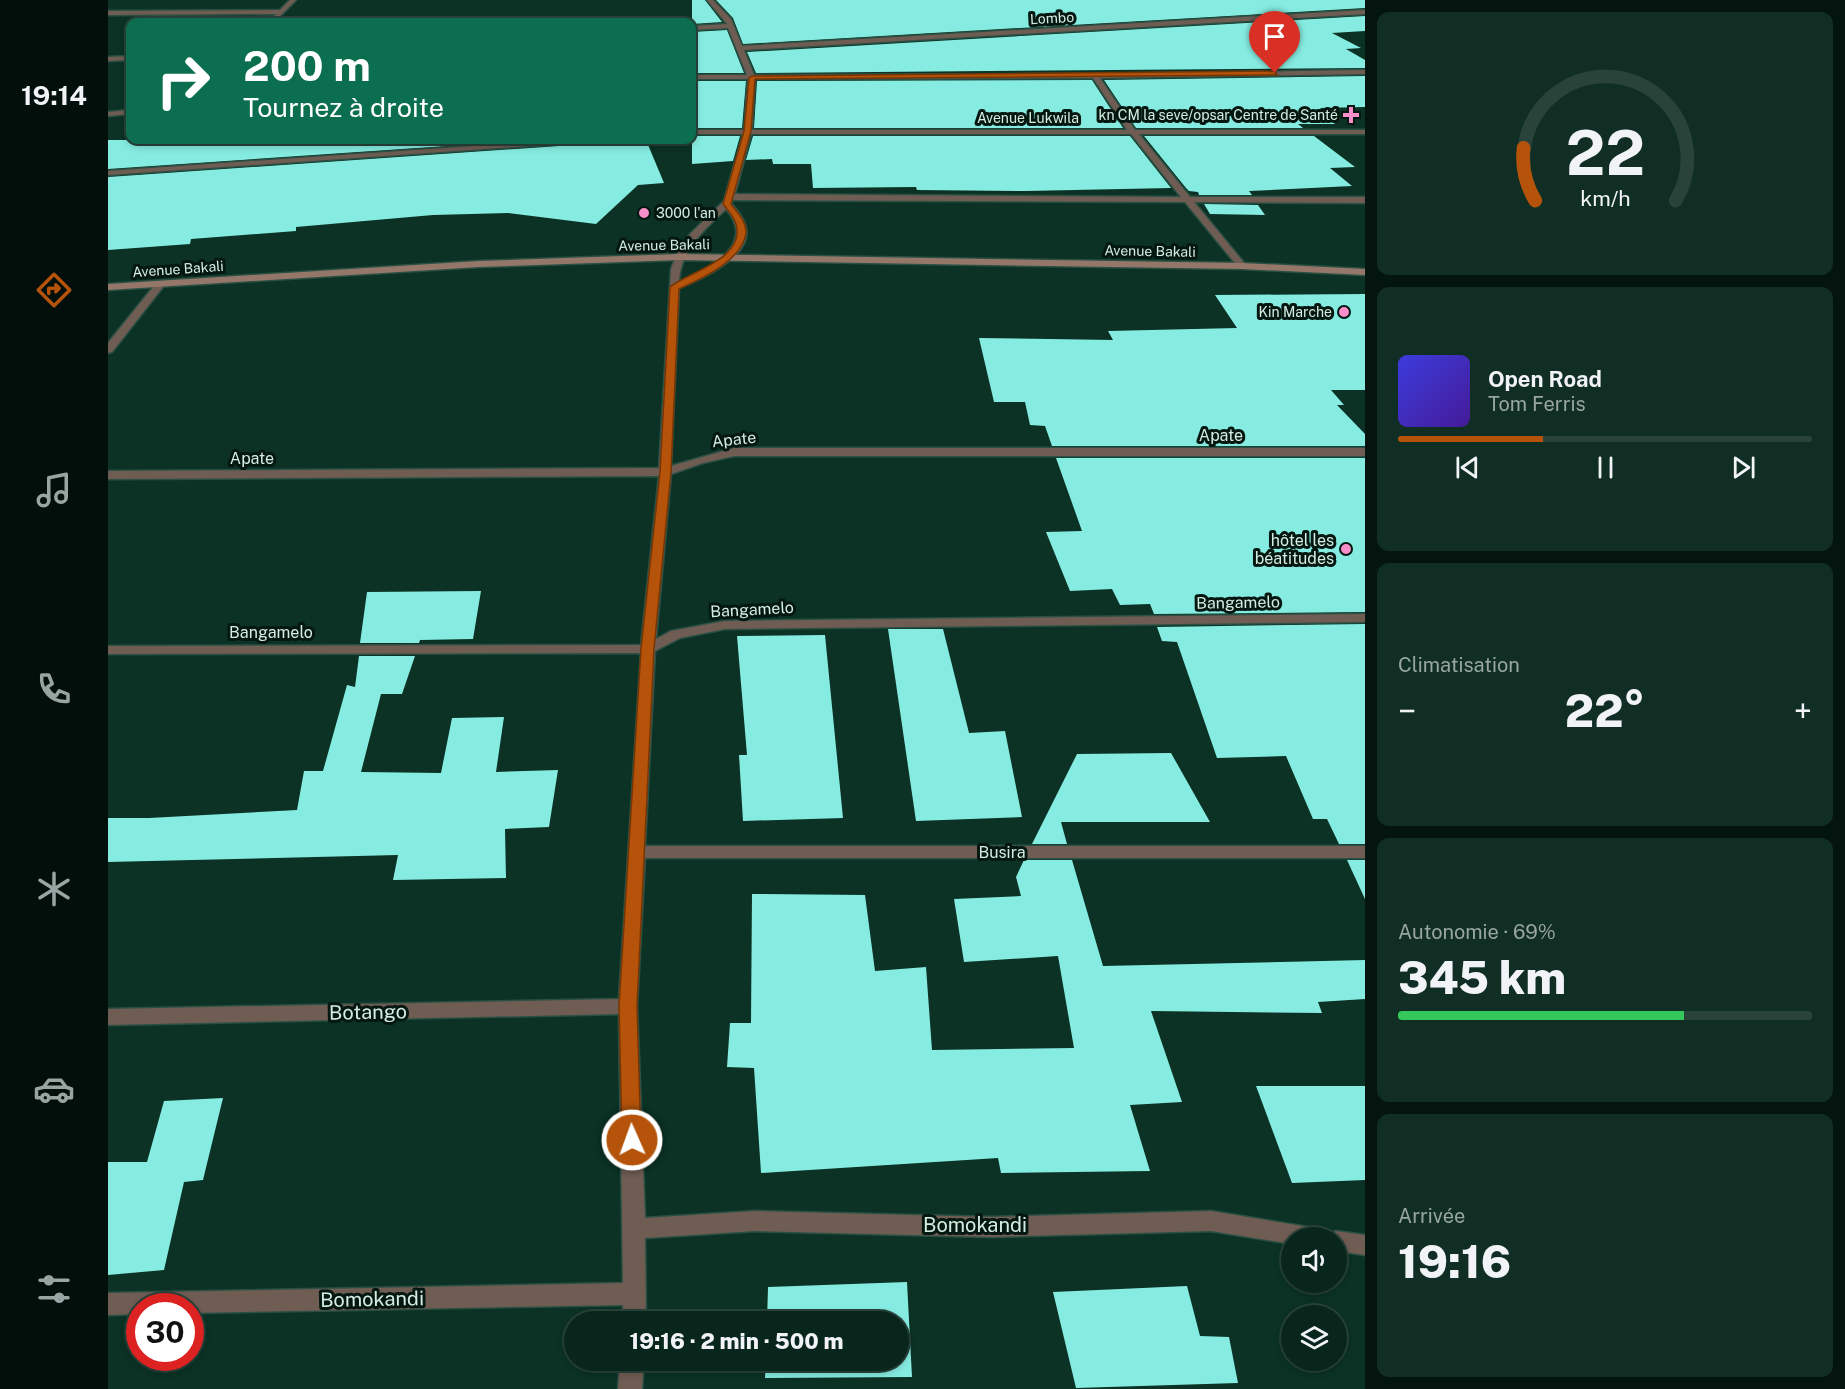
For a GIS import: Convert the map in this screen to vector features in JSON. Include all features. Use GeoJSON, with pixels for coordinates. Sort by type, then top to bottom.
{"type":"FeatureCollection","features":[{"type":"Feature","properties":{"kind":"street"},"geometry":{"type":"LineString","coordinates":[[275,18],[293,0]]}},
{"type":"Feature","properties":{"kind":"street"},"geometry":{"type":"LineString","coordinates":[[711,0],[718,0]]}},
{"type":"Feature","properties":{"kind":"street"},"geometry":{"type":"LineString","coordinates":[[634,1311],[628,1006],[648,649],[665,472],[673,275],[679,257],[706,222],[729,200],[748,131],[752,78],[728,19],[711,0]]}},
{"type":"Feature","properties":{"kind":"street"},"geometry":{"type":"LineString","coordinates":[[108,13],[280,12]]}},
{"type":"Feature","properties":{"kind":"street","name":"Lombo"},"geometry":{"type":"LineString","coordinates":[[741,48],[1365,12]]}},
{"type":"Feature","properties":{"kind":"street"},"geometry":{"type":"LineString","coordinates":[[696,28],[731,26]]}},
{"type":"Feature","properties":{"kind":"street"},"geometry":{"type":"LineString","coordinates":[[108,59],[126,58]]}},
{"type":"Feature","properties":{"kind":"street"},"geometry":{"type":"LineString","coordinates":[[696,77],[1095,76],[1365,72]]}},
{"type":"Feature","properties":{"kind":"street"},"geometry":{"type":"LineString","coordinates":[[1095,76],[1132,131],[1242,266]]}},
{"type":"Feature","properties":{"kind":"street"},"geometry":{"type":"LineString","coordinates":[[108,114],[126,112]]}},
{"type":"Feature","properties":{"kind":"street","name":"Avenue Lukwila"},"geometry":{"type":"LineString","coordinates":[[696,132],[1365,132]]}},
{"type":"Feature","properties":{"kind":"street"},"geometry":{"type":"LineString","coordinates":[[108,173],[530,144]]}},
{"type":"Feature","properties":{"kind":"street"},"geometry":{"type":"LineString","coordinates":[[729,200],[1186,197],[1365,200]]}},
{"type":"Feature","properties":{"kind":"street"},"geometry":{"type":"LineString","coordinates":[[674,287],[701,275],[729,257],[742,234],[740,222],[729,200]]}},
{"type":"Feature","properties":{"kind":"street","name":"Avenue Bakali"},"geometry":{"type":"LineString","coordinates":[[108,287],[467,265],[679,257],[1242,266],[1365,272]]}},
{"type":"Feature","properties":{"kind":"street"},"geometry":{"type":"LineString","coordinates":[[108,350],[161,283]]}},
{"type":"Feature","properties":{"kind":"street","name":"Apate"},"geometry":{"type":"LineString","coordinates":[[108,475],[665,472],[699,460],[734,452],[1365,452]]}},
{"type":"Feature","properties":{"kind":"street","name":"Bangamelo"},"geometry":{"type":"LineString","coordinates":[[108,650],[648,649],[676,634],[726,625],[1365,618]]}},
{"type":"Feature","properties":{"kind":"street","name":"Busira"},"geometry":{"type":"LineString","coordinates":[[638,852],[1365,852]]}},
{"type":"Feature","properties":{"kind":"street","name":"Botango"},"geometry":{"type":"LineString","coordinates":[[108,1017],[628,1006]]}},
{"type":"Feature","properties":{"kind":"street","name":"Bomokandi"},"geometry":{"type":"LineString","coordinates":[[634,1229],[755,1221],[992,1227],[1211,1221],[1281,1233]]}},
{"type":"Feature","properties":{"kind":"street"},"geometry":{"type":"LineString","coordinates":[[1347,1243],[1365,1245]]}},
{"type":"Feature","properties":{"kind":"street","name":"Bomokandi"},"geometry":{"type":"LineString","coordinates":[[108,1304],[635,1294]]}},
{"type":"Feature","properties":{"kind":"street"},"geometry":{"type":"LineString","coordinates":[[630,1389],[631,1371]]}},
{"type":"Feature","properties":{"kind":"building"},"geometry":{"type":"Polygon","coordinates":[[[692,0],[705,0],[722,22],[696,24],[696,18],[692,18],[692,0]]]}},
{"type":"Feature","properties":{"kind":"building"},"geometry":{"type":"Polygon","coordinates":[[[716,0],[1365,0],[1365,8],[743,44],[733,18],[716,0]]]}},
{"type":"Feature","properties":{"kind":"building"},"geometry":{"type":"Polygon","coordinates":[[[1365,16],[1365,31],[1332,33],[1361,48],[1346,49],[1365,60],[1365,68],[756,73],[747,52],[1365,16]]]}},
{"type":"Feature","properties":{"kind":"building"},"geometry":{"type":"Polygon","coordinates":[[[727,30],[744,73],[696,73],[696,32],[727,30]]]}},
{"type":"Feature","properties":{"kind":"building"},"geometry":{"type":"Polygon","coordinates":[[[1365,76],[1365,107],[1320,108],[1335,124],[1298,124],[1303,128],[1136,128],[1104,80],[1365,76]]]}},
{"type":"Feature","properties":{"kind":"building"},"geometry":{"type":"Polygon","coordinates":[[[1092,80],[1123,128],[754,128],[757,81],[1092,80]]]}},
{"type":"Feature","properties":{"kind":"building"},"geometry":{"type":"Polygon","coordinates":[[[696,81],[746,81],[742,128],[696,128],[696,81]]]}},
{"type":"Feature","properties":{"kind":"building"},"geometry":{"type":"Polygon","coordinates":[[[696,136],[740,136],[733,161],[692,164],[692,144],[696,144],[696,136]]]}},
{"type":"Feature","properties":{"kind":"building"},"geometry":{"type":"Polygon","coordinates":[[[753,136],[1130,136],[1171,188],[1026,191],[917,190],[916,187],[813,188],[811,164],[773,164],[772,159],[746,160],[753,136]]]}},
{"type":"Feature","properties":{"kind":"building"},"geometry":{"type":"Polygon","coordinates":[[[1144,136],[1314,136],[1355,167],[1330,168],[1352,186],[1249,191],[1252,195],[1199,195],[1198,192],[1189,191],[1186,188],[1144,136]]]}},
{"type":"Feature","properties":{"kind":"building"},"geometry":{"type":"Polygon","coordinates":[[[108,140],[126,140],[126,144],[476,144],[108,169],[108,140]]]}},
{"type":"Feature","properties":{"kind":"building"},"geometry":{"type":"Polygon","coordinates":[[[588,144],[648,144],[664,183],[638,185],[596,224],[508,213],[433,215],[296,227],[296,231],[191,239],[190,244],[108,250],[108,177],[588,144]]]}},
{"type":"Feature","properties":{"kind":"building"},"geometry":{"type":"Polygon","coordinates":[[[1204,204],[1258,205],[1265,215],[1210,214],[1204,204]]]}},
{"type":"Feature","properties":{"kind":"building"},"geometry":{"type":"Polygon","coordinates":[[[1365,294],[1365,390],[1331,390],[1344,405],[1337,405],[1365,434],[1365,446],[1052,446],[1045,426],[1030,425],[1025,402],[994,402],[979,338],[1113,340],[1108,331],[1237,328],[1215,295],[1365,294]]]}},
{"type":"Feature","properties":{"kind":"building"},"geometry":{"type":"Polygon","coordinates":[[[1056,458],[1365,458],[1365,612],[1154,614],[1150,604],[1120,605],[1112,589],[1070,591],[1046,532],[1082,531],[1056,458]]]}},
{"type":"Feature","properties":{"kind":"building"},"geometry":{"type":"Polygon","coordinates":[[[481,591],[473,639],[420,640],[419,643],[360,643],[367,592],[481,591]]]}},
{"type":"Feature","properties":{"kind":"building"},"geometry":{"type":"Polygon","coordinates":[[[1365,624],[1365,844],[1339,844],[1327,819],[1313,819],[1286,756],[1217,758],[1177,642],[1162,641],[1157,627],[1365,624]]]}},
{"type":"Feature","properties":{"kind":"building"},"geometry":{"type":"Polygon","coordinates":[[[888,629],[943,629],[969,733],[1005,731],[1022,817],[916,821],[888,629]]]}},
{"type":"Feature","properties":{"kind":"building"},"geometry":{"type":"Polygon","coordinates":[[[825,635],[843,818],[743,821],[739,755],[747,755],[737,636],[825,635]]]}},
{"type":"Feature","properties":{"kind":"building"},"geometry":{"type":"Polygon","coordinates":[[[359,656],[415,656],[402,694],[381,694],[361,772],[441,773],[452,718],[504,717],[496,772],[558,770],[549,827],[505,829],[506,878],[393,880],[398,855],[108,862],[108,818],[297,810],[304,771],[323,771],[347,685],[355,687],[359,656]]]}},
{"type":"Feature","properties":{"kind":"building"},"geometry":{"type":"Polygon","coordinates":[[[1171,753],[1210,822],[1061,822],[1067,844],[1032,844],[1077,754],[1171,753]]]}},
{"type":"Feature","properties":{"kind":"building"},"geometry":{"type":"Polygon","coordinates":[[[1024,860],[1072,860],[1103,966],[1365,960],[1365,999],[1318,1002],[1322,1013],[1151,1011],[1182,1102],[1130,1105],[1150,1171],[1001,1173],[998,1158],[761,1173],[754,1068],[727,1067],[730,1023],[751,1023],[752,894],[865,895],[875,971],[926,967],[932,1050],[1074,1048],[1058,956],[964,962],[954,899],[1021,896],[1016,877],[1024,860]]]}},
{"type":"Feature","properties":{"kind":"building"},"geometry":{"type":"Polygon","coordinates":[[[1347,860],[1365,860],[1365,899],[1347,860]]]}},
{"type":"Feature","properties":{"kind":"building"},"geometry":{"type":"Polygon","coordinates":[[[1256,1086],[1365,1086],[1365,1180],[1292,1183],[1256,1086]]]}},
{"type":"Feature","properties":{"kind":"building"},"geometry":{"type":"Polygon","coordinates":[[[223,1098],[203,1180],[184,1182],[164,1270],[108,1275],[108,1162],[147,1162],[164,1101],[223,1098]]]}},
{"type":"Feature","properties":{"kind":"building"},"geometry":{"type":"Polygon","coordinates":[[[907,1282],[909,1311],[767,1311],[768,1287],[907,1282]]]}},
{"type":"Feature","properties":{"kind":"building"},"geometry":{"type":"Polygon","coordinates":[[[1187,1286],[1200,1336],[1229,1337],[1238,1383],[1076,1388],[1053,1292],[1187,1286]]]}},
{"type":"Feature","properties":{"kind":"building"},"geometry":{"type":"Polygon","coordinates":[[[909,1320],[912,1377],[765,1378],[765,1371],[909,1371],[909,1320]]]}},
{"type":"Feature","properties":{"kind":"place","name":"kn CM la seve/opsar Centre de Santé"},"geometry":{"type":"Point","coordinates":[1351,115]}},
{"type":"Feature","properties":{"kind":"place","name":"3000 l'an"},"geometry":{"type":"Point","coordinates":[644,213]}},
{"type":"Feature","properties":{"kind":"place","name":"Kin Marche"},"geometry":{"type":"Point","coordinates":[1344,312]}},
{"type":"Feature","properties":{"kind":"place","name":"hôtel les béatitudes"},"geometry":{"type":"Point","coordinates":[1346,549]}},
{"type":"Feature","properties":{"kind":"route"},"geometry":{"type":"LineString","coordinates":[[632,1140],[628,1006],[648,649],[665,472],[674,287],[701,275],[729,257],[742,234],[740,222],[727,204],[748,131],[752,78],[1275,73]]}}]}
